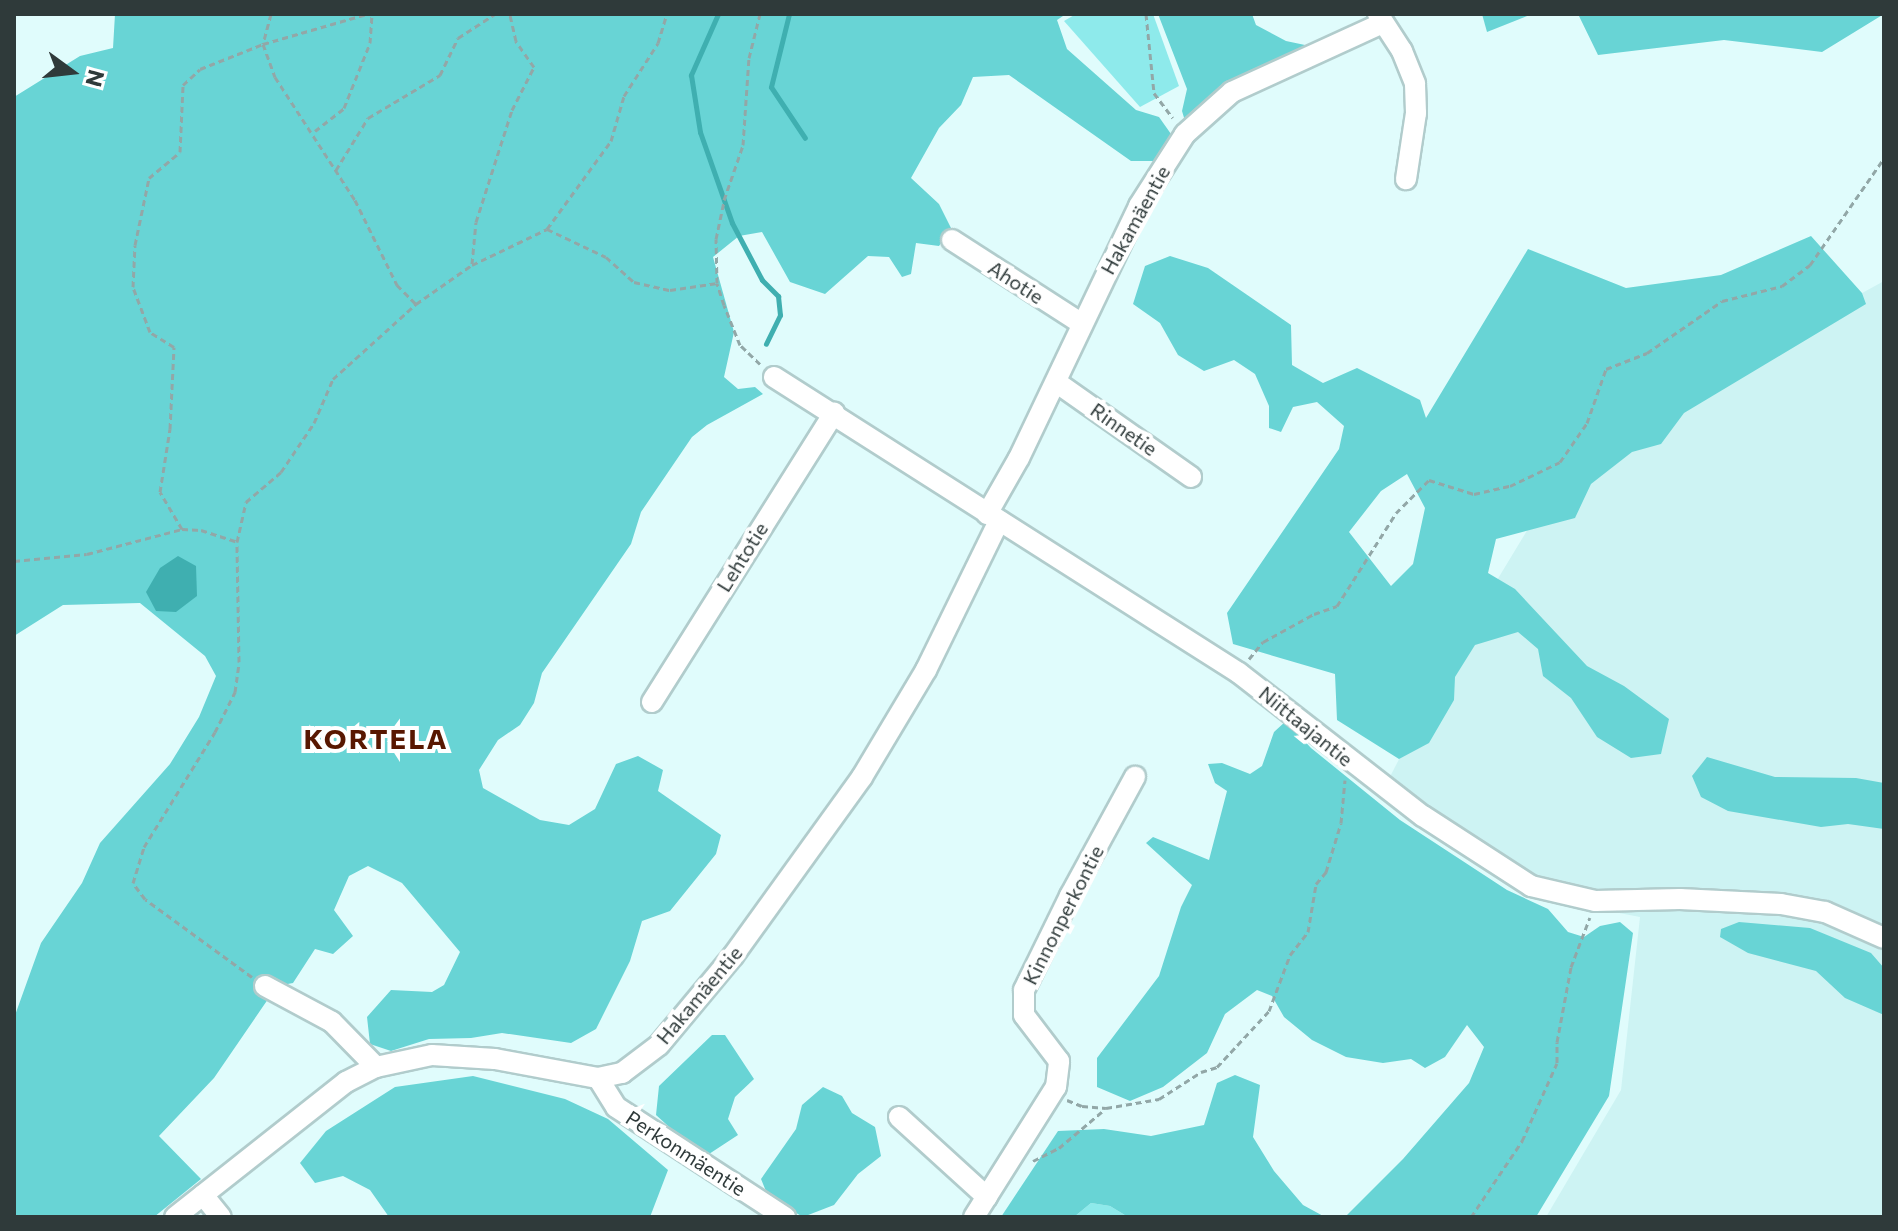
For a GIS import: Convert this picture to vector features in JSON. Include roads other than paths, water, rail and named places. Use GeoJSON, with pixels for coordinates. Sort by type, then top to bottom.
{"type":"FeatureCollection","features":[{"type":"Feature","properties":{"kind":"street","name":"Hakamäentie"},"geometry":{"type":"LineString","coordinates":[[598,1078],[622,1073],[659,1045],[790,880],[862,777],[926,670],[1081,323],[1139,206],[1185,134],[1232,92],[1380,19]]}},
{"type":"Feature","properties":{"kind":"street"},"geometry":{"type":"LineString","coordinates":[[1380,19],[1402,51],[1415,84],[1416,113],[1406,179]]}},
{"type":"Feature","properties":{"kind":"street","name":"Ahotie"},"geometry":{"type":"LineString","coordinates":[[952,240],[1081,323]]}},
{"type":"Feature","properties":{"kind":"street","name":"Niittaajantie"},"geometry":{"type":"LineString","coordinates":[[774,377],[1239,673],[1347,758],[1498,867],[1531,886],[1595,901],[1680,899],[1781,904],[1825,912],[1884,938]]}},
{"type":"Feature","properties":{"kind":"street","name":"Rinnetie"},"geometry":{"type":"LineString","coordinates":[[1056,382],[1191,477]]}},
{"type":"Feature","properties":{"kind":"street","name":"Lehtotie"},"geometry":{"type":"LineString","coordinates":[[652,702],[834,413]]}},
{"type":"Feature","properties":{"kind":"street","name":"Kinnonperkontie"},"geometry":{"type":"LineString","coordinates":[[987,1197],[1053,1093],[1059,1061],[1024,1015],[1024,990],[1070,896],[1135,777]]}},
{"type":"Feature","properties":{"kind":"street"},"geometry":{"type":"LineString","coordinates":[[265,986],[332,1022],[376,1067]]}},
{"type":"Feature","properties":{"kind":"street"},"geometry":{"type":"LineString","coordinates":[[175,1217],[346,1082],[376,1067],[432,1055],[495,1059],[598,1078]]}},
{"type":"Feature","properties":{"kind":"street","name":"Perkonmäentie"},"geometry":{"type":"LineString","coordinates":[[598,1078],[616,1107],[785,1217]]}},
{"type":"Feature","properties":{"kind":"street"},"geometry":{"type":"LineString","coordinates":[[899,1117],[987,1197],[974,1217]]}},
{"type":"Feature","properties":{"kind":"street"},"geometry":{"type":"LineString","coordinates":[[203,1195],[221,1217]]}},
{"type":"Feature","properties":{"kind":"waterway"},"geometry":{"type":"LineString","coordinates":[[718,14],[691,75],[700,132],[732,223],[762,280],[778,296],[780,315],[766,344]]}},
{"type":"Feature","properties":{"kind":"waterway"},"geometry":{"type":"LineString","coordinates":[[789,14],[771,87],[805,138]]}},
{"type":"Feature","properties":{"kind":"district","name":"KORTELA"},"geometry":{"type":"Point","coordinates":[376,738]}}]}
